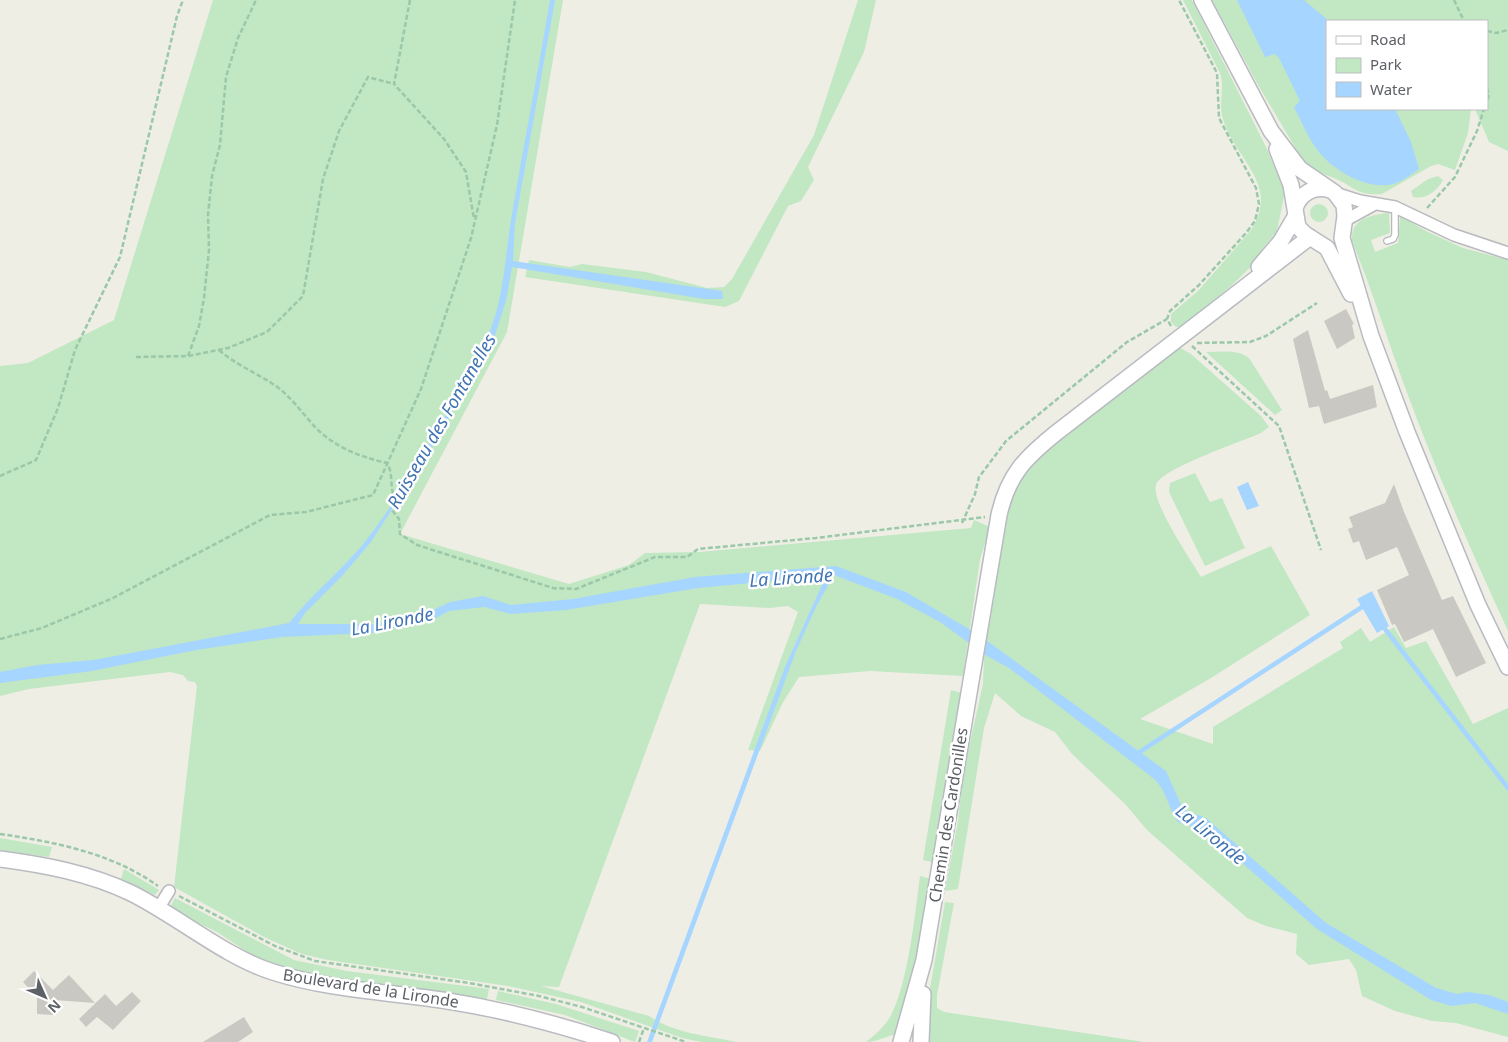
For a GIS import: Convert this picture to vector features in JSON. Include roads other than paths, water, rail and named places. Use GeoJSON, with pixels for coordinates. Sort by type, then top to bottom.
{"type":"FeatureCollection","features":[{"type":"Feature","properties":{"kind":"street"},"geometry":{"type":"LineString","coordinates":[[1202,0],[1271,131],[1290,185],[1298,227],[1327,248],[1371,336]]}},
{"type":"Feature","properties":{"kind":"street"},"geometry":{"type":"LineString","coordinates":[[1271,131],[1300,169],[1333,192],[1344,205],[1342,238],[1371,336],[1407,432],[1478,605],[1508,667]]}},
{"type":"Feature","properties":{"kind":"street"},"geometry":{"type":"LineString","coordinates":[[1220,304],[1266,259],[1281,241],[1295,213],[1299,200],[1311,190],[1321,188],[1395,207],[1420,217],[1454,235],[1508,253]]}},
{"type":"Feature","properties":{"kind":"street"},"geometry":{"type":"LineString","coordinates":[[1220,304],[1312,238],[1331,236],[1343,223],[1377,203]]}},
{"type":"Feature","properties":{"kind":"street","name":"Chemin des Cardonilles"},"geometry":{"type":"LineString","coordinates":[[901,1042],[924,960],[999,515],[1012,479],[1028,456],[1220,304]]}},
{"type":"Feature","properties":{"kind":"street","name":"Boulevard de la Lironde"},"geometry":{"type":"LineString","coordinates":[[0,859],[71,871],[131,893],[229,951],[273,972],[328,984],[490,1008],[554,1022],[612,1042]]}},
{"type":"Feature","properties":{"kind":"street"},"geometry":{"type":"LineString","coordinates":[[158,909],[168,890]]}},
{"type":"Feature","properties":{"kind":"street","name":"Chemin des Cardonilles"},"geometry":{"type":"LineString","coordinates":[[921,1042],[924,960]]}},
{"type":"Feature","properties":{"kind":"lane"},"geometry":{"type":"LineString","coordinates":[[1387,241],[1394,237],[1395,207]]}},
{"type":"Feature","properties":{"kind":"water","name":"La Lironde"},"geometry":{"type":"Polygon","coordinates":[[[550,0],[555,0],[515,223],[513,261],[722,291],[723,299],[704,299],[512,267],[506,301],[495,335],[431,449],[371,542],[342,576],[305,613],[298,624],[373,624],[429,612],[450,602],[483,596],[511,605],[573,599],[695,577],[836,566],[906,592],[979,635],[1166,771],[1182,807],[1187,811],[1206,818],[1326,923],[1436,988],[1457,994],[1468,992],[1489,995],[1508,1002],[1508,1014],[1475,1003],[1452,1006],[1431,1000],[1317,929],[1205,830],[1178,822],[1164,793],[1153,778],[1009,668],[987,656],[940,622],[897,599],[834,575],[817,605],[796,651],[652,1042],[647,1042],[785,667],[826,576],[698,588],[566,610],[511,614],[484,607],[449,611],[432,620],[371,633],[282,637],[196,650],[92,671],[0,683],[0,672],[37,665],[94,660],[289,623],[364,543],[404,486],[460,391],[480,355],[495,317],[550,0]]]}},
{"type":"Feature","properties":{"kind":"water"},"geometry":{"type":"Polygon","coordinates":[[[1237,0],[1304,0],[1328,20],[1326,20],[1326,110],[1395,110],[1411,142],[1419,169],[1396,183],[1378,185],[1357,180],[1338,169],[1322,155],[1307,133],[1294,107],[1300,101],[1279,58],[1275,54],[1265,57],[1237,0]]]}},
{"type":"Feature","properties":{"kind":"water"},"geometry":{"type":"Polygon","coordinates":[[[1248,482],[1259,506],[1247,510],[1237,487],[1248,482]]]}},
{"type":"Feature","properties":{"kind":"water"},"geometry":{"type":"Polygon","coordinates":[[[1372,591],[1389,626],[1377,633],[1357,599],[1372,591]]]}},
{"type":"Feature","properties":{"kind":"waterway"},"geometry":{"type":"LineString","coordinates":[[1135,755],[1362,607]]}},
{"type":"Feature","properties":{"kind":"waterway"},"geometry":{"type":"LineString","coordinates":[[1385,629],[1508,788]]}},
{"type":"Feature","properties":{"kind":"water label","name":"Ruisseau des Fontanelles"},"geometry":{"type":"Point","coordinates":[441,421]}}]}
